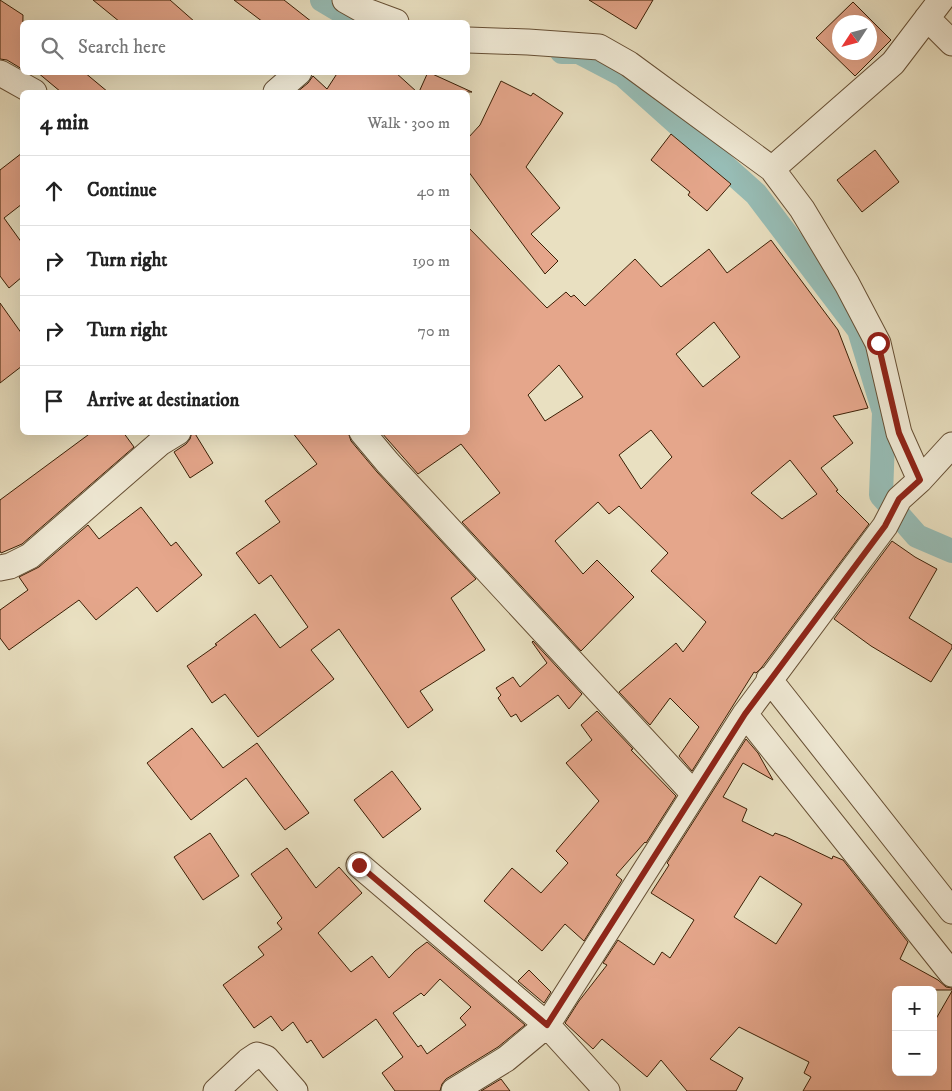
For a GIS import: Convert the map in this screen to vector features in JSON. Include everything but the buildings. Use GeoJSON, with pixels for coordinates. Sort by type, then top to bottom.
{"type":"FeatureCollection","features":[{"type":"Feature","properties":{"kind":"street"},"geometry":{"type":"LineString","coordinates":[[772,169],[893,63],[934,9],[952,43]]}},
{"type":"Feature","properties":{"kind":"street"},"geometry":{"type":"LineString","coordinates":[[351,10],[388,20]]}},
{"type":"Feature","properties":{"kind":"street"},"geometry":{"type":"LineString","coordinates":[[470,40],[599,47],[629,64],[772,169],[802,209],[847,284],[878,343],[899,433],[920,480]]}},
{"type":"Feature","properties":{"kind":"street"},"geometry":{"type":"LineString","coordinates":[[0,73],[30,90]]}},
{"type":"Feature","properties":{"kind":"street"},"geometry":{"type":"LineString","coordinates":[[278,90],[296,75]]}},
{"type":"Feature","properties":{"kind":"street"},"geometry":{"type":"LineString","coordinates":[[0,568],[10,566],[30,556],[160,443],[173,435]]}},
{"type":"Feature","properties":{"kind":"street"},"geometry":{"type":"LineString","coordinates":[[365,435],[388,463],[694,794]]}},
{"type":"Feature","properties":{"kind":"street"},"geometry":{"type":"LineString","coordinates":[[454,1091],[506,1058],[547,1025],[745,714],[885,526],[899,499],[920,480],[952,444]]}},
{"type":"Feature","properties":{"kind":"street"},"geometry":{"type":"LineString","coordinates":[[769,680],[952,911]]}},
{"type":"Feature","properties":{"kind":"street"},"geometry":{"type":"LineString","coordinates":[[745,714],[952,974]]}},
{"type":"Feature","properties":{"kind":"street"},"geometry":{"type":"LineString","coordinates":[[359,865],[547,1025],[607,1091]]}},
{"type":"Feature","properties":{"kind":"street"},"geometry":{"type":"LineString","coordinates":[[216,1091],[248,1061],[257,1056],[266,1058],[296,1091]]}},
{"type":"Feature","properties":{"kind":"waterway"},"geometry":{"type":"LineString","coordinates":[[322,0],[356,20]]}},
{"type":"Feature","properties":{"kind":"waterway"},"geometry":{"type":"LineString","coordinates":[[562,52],[579,52],[623,75],[756,194],[859,330],[884,412],[881,495],[917,536],[952,551]]}},
{"type":"Feature","properties":{"kind":"route"},"geometry":{"type":"LineString","coordinates":[[359,865],[547,1025],[745,714],[885,526],[899,499],[920,480],[899,433],[878,343]]}}]}
